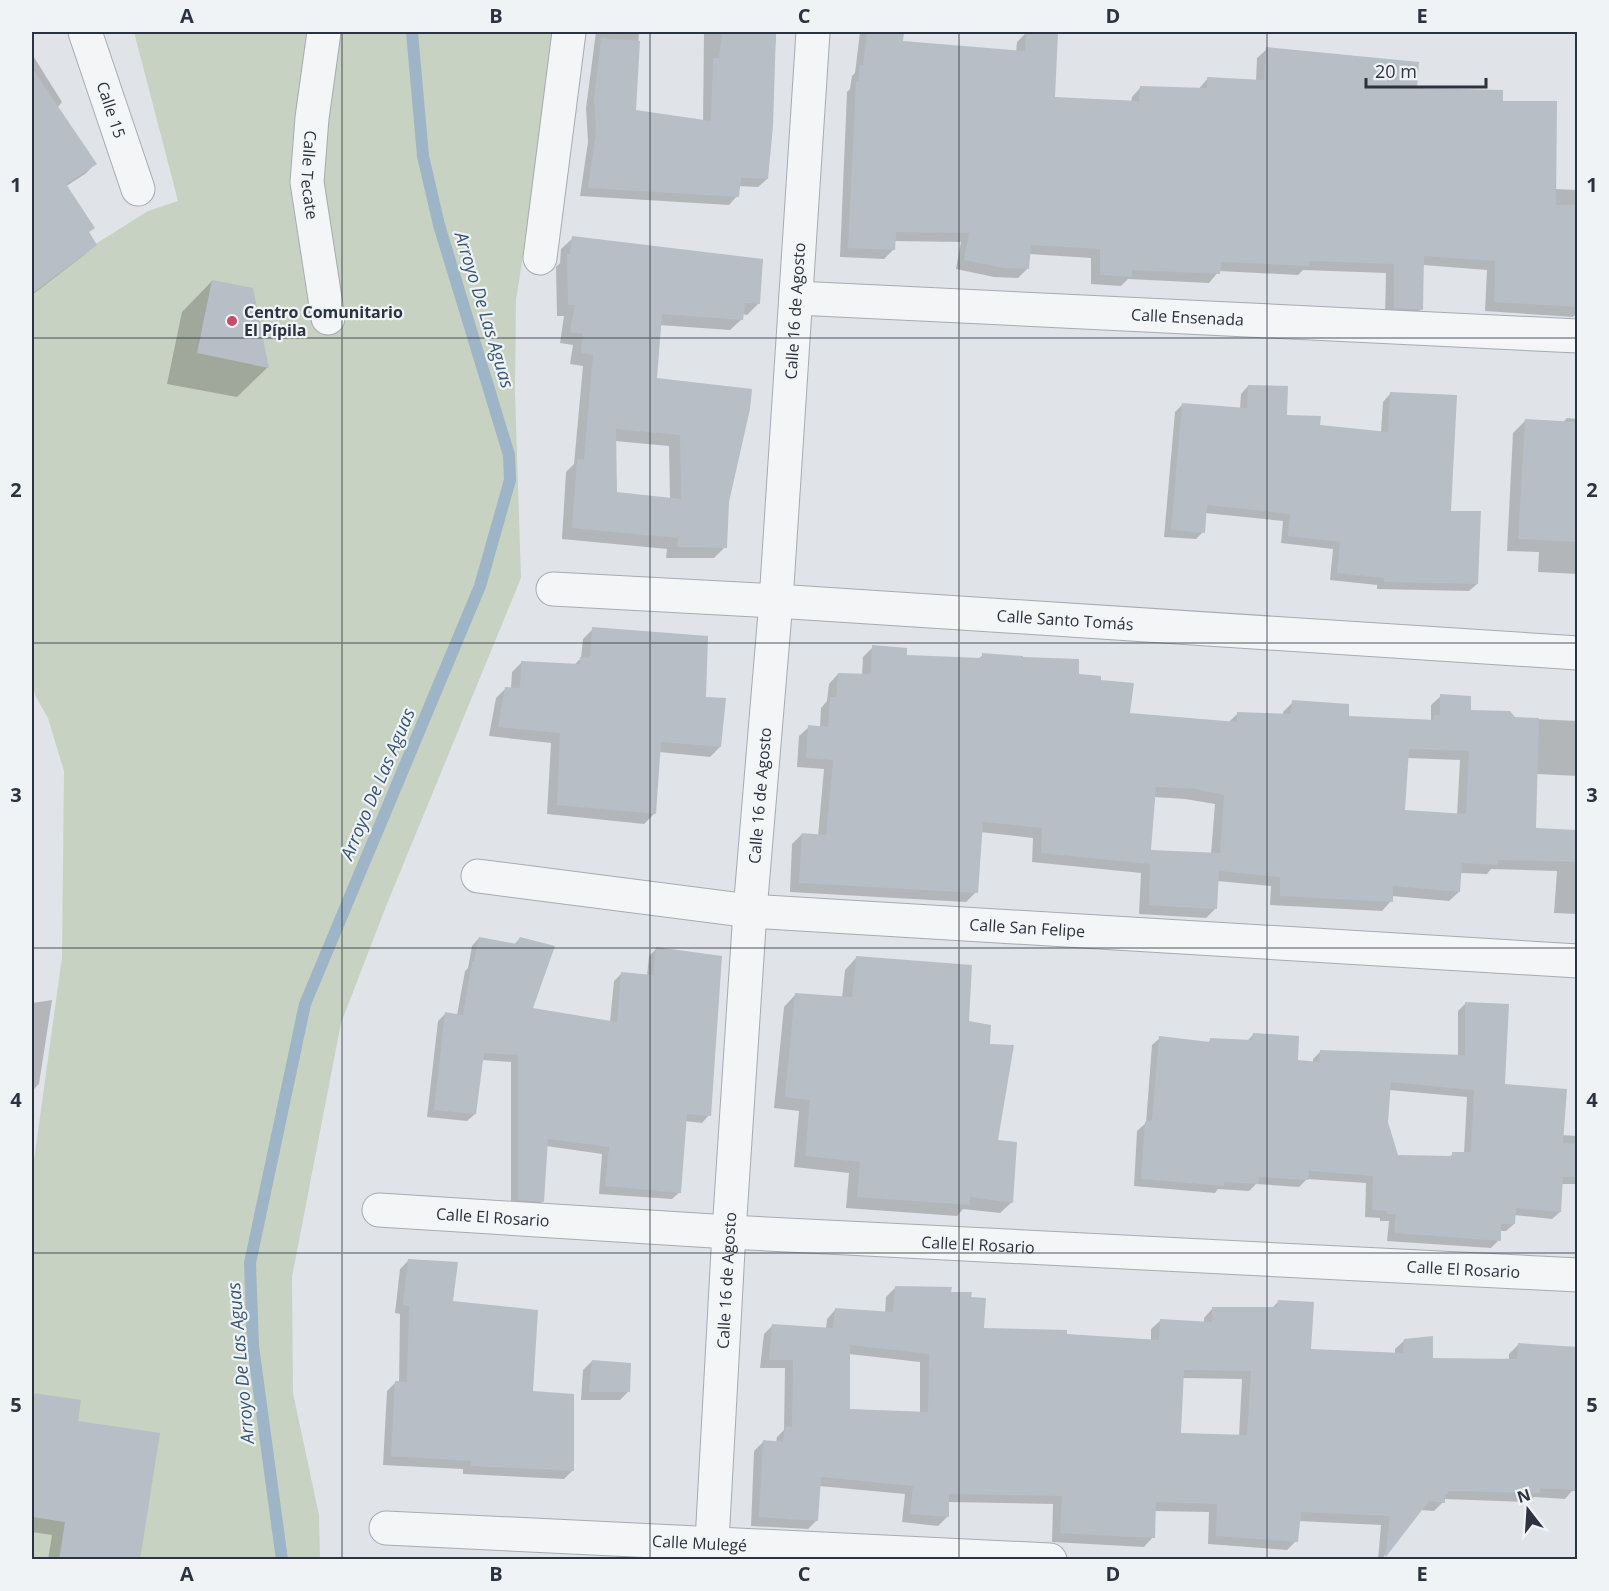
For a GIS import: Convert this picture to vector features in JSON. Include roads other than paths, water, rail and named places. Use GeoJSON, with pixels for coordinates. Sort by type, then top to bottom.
{"type":"FeatureCollection","features":[{"type":"Feature","properties":{"kind":"street","name":"Calle 15"},"geometry":{"type":"LineString","coordinates":[[86,32],[138,189]]}},
{"type":"Feature","properties":{"kind":"street","name":"Calle Tecate"},"geometry":{"type":"LineString","coordinates":[[324,32],[312,117],[307,182],[328,318]]}},
{"type":"Feature","properties":{"kind":"street"},"geometry":{"type":"LineString","coordinates":[[540,258],[569,32]]}},
{"type":"Feature","properties":{"kind":"street","name":"Calle 16 de Agosto"},"geometry":{"type":"LineString","coordinates":[[711,1551],[750,911],[776,601],[813,32]]}},
{"type":"Feature","properties":{"kind":"street","name":"Calle Ensenada"},"geometry":{"type":"LineString","coordinates":[[796,298],[1578,336]]}},
{"type":"Feature","properties":{"kind":"street","name":"Calle Santo Tomás"},"geometry":{"type":"LineString","coordinates":[[554,590],[776,601],[1578,653]]}},
{"type":"Feature","properties":{"kind":"street","name":"Calle San Felipe"},"geometry":{"type":"LineString","coordinates":[[478,876],[750,911],[1578,961]]}},
{"type":"Feature","properties":{"kind":"street","name":"Calle El Rosario"},"geometry":{"type":"LineString","coordinates":[[379,1210],[729,1232],[1578,1275]]}},
{"type":"Feature","properties":{"kind":"street","name":"Calle Mulegé"},"geometry":{"type":"LineString","coordinates":[[386,1528],[711,1551],[1050,1560]]}},
{"type":"Feature","properties":{"kind":"waterway","name":"Arroyo De Las Aguas"},"geometry":{"type":"LineString","coordinates":[[282,1560],[253,1346],[250,1263],[305,1004],[480,586],[510,480],[509,455],[439,225],[423,156],[412,32]]}},
{"type":"Feature","properties":{"kind":"place","name":"Centro Comunitario El Pípila"},"geometry":{"type":"Point","coordinates":[232,321]}}]}
